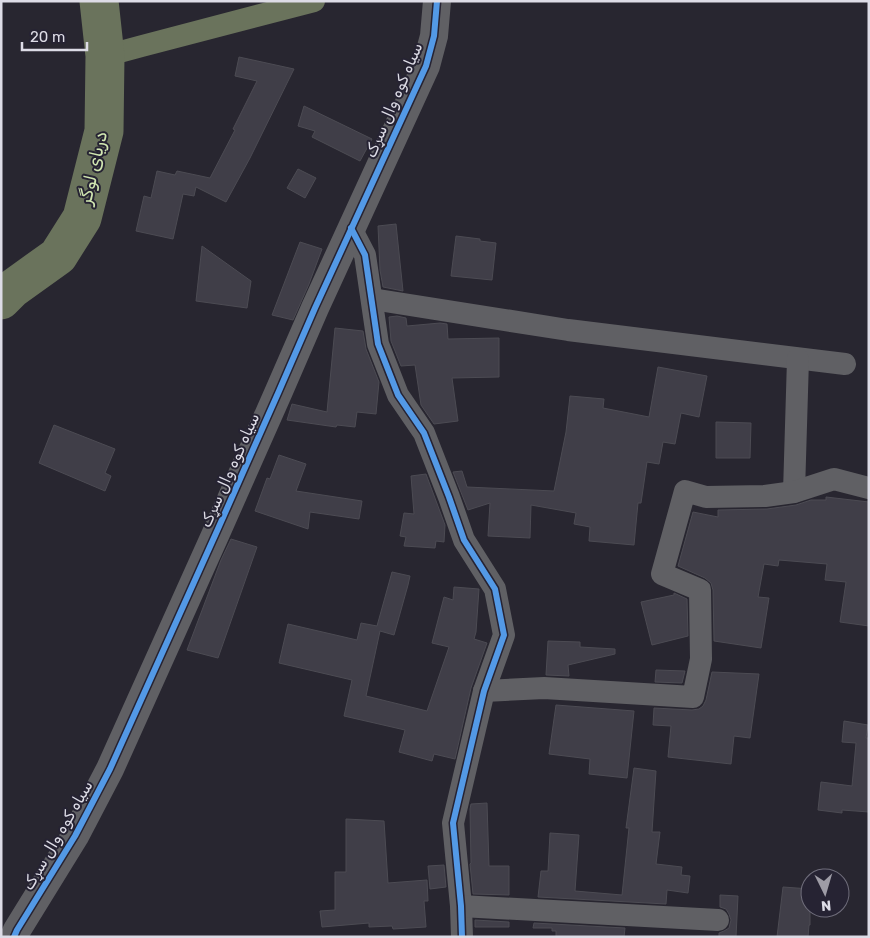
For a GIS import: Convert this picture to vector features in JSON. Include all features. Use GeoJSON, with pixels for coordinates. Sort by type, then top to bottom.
{"type":"FeatureCollection","features":[{"type":"Feature","properties":{"kind":"street","name":"سیاه کوه وال سړک"},"geometry":{"type":"LineString","coordinates":[[14,937],[75,836],[110,769],[315,308],[426,66],[434,36],[437,1]]}},
{"type":"Feature","properties":{"kind":"street"},"geometry":{"type":"LineString","coordinates":[[351,228],[365,255],[378,344],[398,395],[424,433],[464,540],[495,589],[504,635],[484,691],[453,823],[462,937]]}},
{"type":"Feature","properties":{"kind":"street"},"geometry":{"type":"LineString","coordinates":[[372,300],[568,330],[845,364]]}},
{"type":"Feature","properties":{"kind":"street"},"geometry":{"type":"LineString","coordinates":[[794,492],[798,359]]}},
{"type":"Feature","properties":{"kind":"street"},"geometry":{"type":"LineString","coordinates":[[484,691],[544,688],[693,697],[701,659],[700,590],[662,574],[685,491],[706,497],[765,496],[794,492],[834,479],[869,488]]}},
{"type":"Feature","properties":{"kind":"street"},"geometry":{"type":"LineString","coordinates":[[461,906],[718,920]]}},
{"type":"Feature","properties":{"kind":"building"},"geometry":{"type":"Polygon","coordinates":[[[239,57],[294,69],[226,202],[196,187],[194,196],[183,194],[173,239],[136,231],[144,196],[151,198],[157,171],[175,175],[177,171],[210,178],[235,130],[233,129],[257,81],[235,76],[239,57]]]}},
{"type":"Feature","properties":{"kind":"building"},"geometry":{"type":"Polygon","coordinates":[[[304,106],[372,139],[360,161],[312,137],[315,131],[298,126],[304,106]]]}},
{"type":"Feature","properties":{"kind":"building"},"geometry":{"type":"Polygon","coordinates":[[[298,169],[316,178],[305,198],[287,188],[298,169]]]}},
{"type":"Feature","properties":{"kind":"building"},"geometry":{"type":"Polygon","coordinates":[[[396,224],[403,291],[383,287],[380,270],[378,226],[396,224]]]}},
{"type":"Feature","properties":{"kind":"building"},"geometry":{"type":"Polygon","coordinates":[[[456,236],[496,243],[492,280],[451,276],[456,236]]]}},
{"type":"Feature","properties":{"kind":"building"},"geometry":{"type":"Polygon","coordinates":[[[300,242],[322,249],[293,320],[272,315],[300,242]]]}},
{"type":"Feature","properties":{"kind":"building"},"geometry":{"type":"Polygon","coordinates":[[[202,246],[251,281],[247,308],[196,301],[202,246]]]}},
{"type":"Feature","properties":{"kind":"building"},"geometry":{"type":"Polygon","coordinates":[[[389,317],[406,318],[407,326],[447,324],[448,339],[499,338],[499,377],[452,378],[458,421],[434,424],[421,405],[415,365],[401,366],[391,341],[389,317]]]}},
{"type":"Feature","properties":{"kind":"building"},"geometry":{"type":"Polygon","coordinates":[[[335,328],[363,331],[366,349],[379,382],[376,414],[357,412],[355,427],[337,425],[336,427],[287,420],[292,404],[327,412],[335,328]]]}},
{"type":"Feature","properties":{"kind":"building"},"geometry":{"type":"Polygon","coordinates":[[[658,367],[707,376],[699,417],[681,413],[675,444],[663,442],[659,464],[647,462],[641,503],[638,503],[634,545],[589,541],[590,527],[574,524],[576,513],[531,505],[530,538],[488,536],[490,503],[468,510],[453,472],[462,471],[467,487],[554,491],[566,432],[570,396],[604,399],[603,408],[649,417],[658,367]]]}},
{"type":"Feature","properties":{"kind":"building"},"geometry":{"type":"Polygon","coordinates":[[[716,422],[751,423],[750,458],[716,458],[716,422]]]}},
{"type":"Feature","properties":{"kind":"building"},"geometry":{"type":"Polygon","coordinates":[[[54,425],[115,449],[105,473],[111,476],[105,491],[39,463],[54,425]]]}},
{"type":"Feature","properties":{"kind":"building"},"geometry":{"type":"Polygon","coordinates":[[[279,455],[306,464],[296,491],[362,501],[359,519],[310,512],[308,529],[255,511],[267,478],[270,479],[279,455]]]}},
{"type":"Feature","properties":{"kind":"building"},"geometry":{"type":"Polygon","coordinates":[[[426,474],[445,525],[444,542],[436,541],[435,548],[404,546],[406,537],[400,536],[404,513],[414,514],[411,476],[426,474]]]}},
{"type":"Feature","properties":{"kind":"building"},"geometry":{"type":"Polygon","coordinates":[[[826,497],[869,502],[869,626],[840,622],[846,582],[825,580],[827,564],[779,560],[778,566],[764,564],[758,597],[769,598],[761,648],[714,641],[713,590],[711,583],[705,578],[678,566],[693,512],[718,517],[718,510],[767,509],[796,505],[811,500],[826,500],[826,497]]]}},
{"type":"Feature","properties":{"kind":"building"},"geometry":{"type":"Polygon","coordinates":[[[231,539],[257,547],[218,658],[187,650],[221,560],[231,539]]]}},
{"type":"Feature","properties":{"kind":"building"},"geometry":{"type":"Polygon","coordinates":[[[392,572],[410,576],[394,635],[380,631],[366,696],[427,711],[449,647],[432,643],[444,597],[453,600],[454,587],[479,589],[474,639],[487,643],[471,688],[455,759],[434,754],[432,761],[399,752],[405,730],[344,716],[352,680],[279,663],[288,624],[357,640],[361,623],[377,626],[392,572]]]}},
{"type":"Feature","properties":{"kind":"building"},"geometry":{"type":"Polygon","coordinates":[[[674,593],[687,599],[688,636],[652,645],[641,602],[674,595],[674,593]]]}},
{"type":"Feature","properties":{"kind":"building"},"geometry":{"type":"Polygon","coordinates":[[[548,641],[580,642],[580,647],[615,649],[615,654],[568,665],[569,676],[546,675],[548,641]]]}},
{"type":"Feature","properties":{"kind":"building"},"geometry":{"type":"Polygon","coordinates":[[[656,670],[685,671],[682,683],[655,682],[656,670]]]}},
{"type":"Feature","properties":{"kind":"building"},"geometry":{"type":"Polygon","coordinates":[[[712,672],[759,674],[750,738],[734,736],[731,764],[668,757],[671,726],[653,725],[654,708],[699,709],[706,700],[712,672]]]}},
{"type":"Feature","properties":{"kind":"building"},"geometry":{"type":"Polygon","coordinates":[[[556,705],[634,711],[627,778],[589,774],[590,759],[549,754],[556,705]]]}},
{"type":"Feature","properties":{"kind":"building"},"geometry":{"type":"Polygon","coordinates":[[[844,721],[868,725],[866,738],[869,738],[869,812],[842,810],[842,813],[818,810],[821,782],[852,786],[856,743],[842,742],[844,721]]]}},
{"type":"Feature","properties":{"kind":"building"},"geometry":{"type":"Polygon","coordinates":[[[634,768],[656,771],[652,832],[660,832],[656,864],[682,867],[681,875],[690,876],[688,893],[667,890],[666,904],[538,897],[541,871],[548,871],[550,833],[579,835],[575,891],[622,895],[629,828],[626,828],[634,768]]]}},
{"type":"Feature","properties":{"kind":"building"},"geometry":{"type":"Polygon","coordinates":[[[487,803],[489,866],[509,866],[509,895],[473,894],[470,864],[470,809],[471,804],[487,803]]]}},
{"type":"Feature","properties":{"kind":"building"},"geometry":{"type":"Polygon","coordinates":[[[346,819],[384,821],[388,883],[427,880],[428,901],[424,901],[426,927],[393,929],[392,926],[369,927],[369,923],[322,927],[320,911],[335,910],[335,872],[346,872],[346,819]]]}},
{"type":"Feature","properties":{"kind":"building"},"geometry":{"type":"Polygon","coordinates":[[[444,865],[446,887],[430,889],[428,866],[444,865]]]}},
{"type":"Feature","properties":{"kind":"building"},"geometry":{"type":"Polygon","coordinates":[[[783,887],[800,888],[800,918],[810,918],[808,937],[777,937],[783,887]]]}},
{"type":"Feature","properties":{"kind":"building"},"geometry":{"type":"Polygon","coordinates":[[[720,895],[738,896],[736,937],[719,937],[719,933],[729,928],[731,920],[726,909],[720,907],[720,895]]]}},
{"type":"Feature","properties":{"kind":"building"},"geometry":{"type":"Polygon","coordinates":[[[475,920],[509,922],[509,927],[475,927],[475,920]]]}},
{"type":"Feature","properties":{"kind":"building"},"geometry":{"type":"Polygon","coordinates":[[[534,923],[625,928],[624,937],[556,937],[556,931],[552,931],[552,928],[533,928],[534,923]]]}},
{"type":"Feature","properties":{"kind":"waterway","name":"دریای لوگر"},"geometry":{"type":"LineString","coordinates":[[1,300],[12,289],[58,256],[82,218],[104,131],[105,56],[99,1]]}},
{"type":"Feature","properties":{"kind":"waterway"},"geometry":{"type":"LineString","coordinates":[[105,56],[314,1]]}},
{"type":"Feature","properties":{"kind":"cycle path"},"geometry":{"type":"LineString","coordinates":[[14,937],[75,836],[110,769],[315,308],[426,66],[434,36],[437,1]]}},
{"type":"Feature","properties":{"kind":"cycle path"},"geometry":{"type":"LineString","coordinates":[[351,228],[365,255],[378,344],[398,395],[424,433],[464,540],[495,589],[504,635],[484,691],[453,823],[462,937]]}}]}
